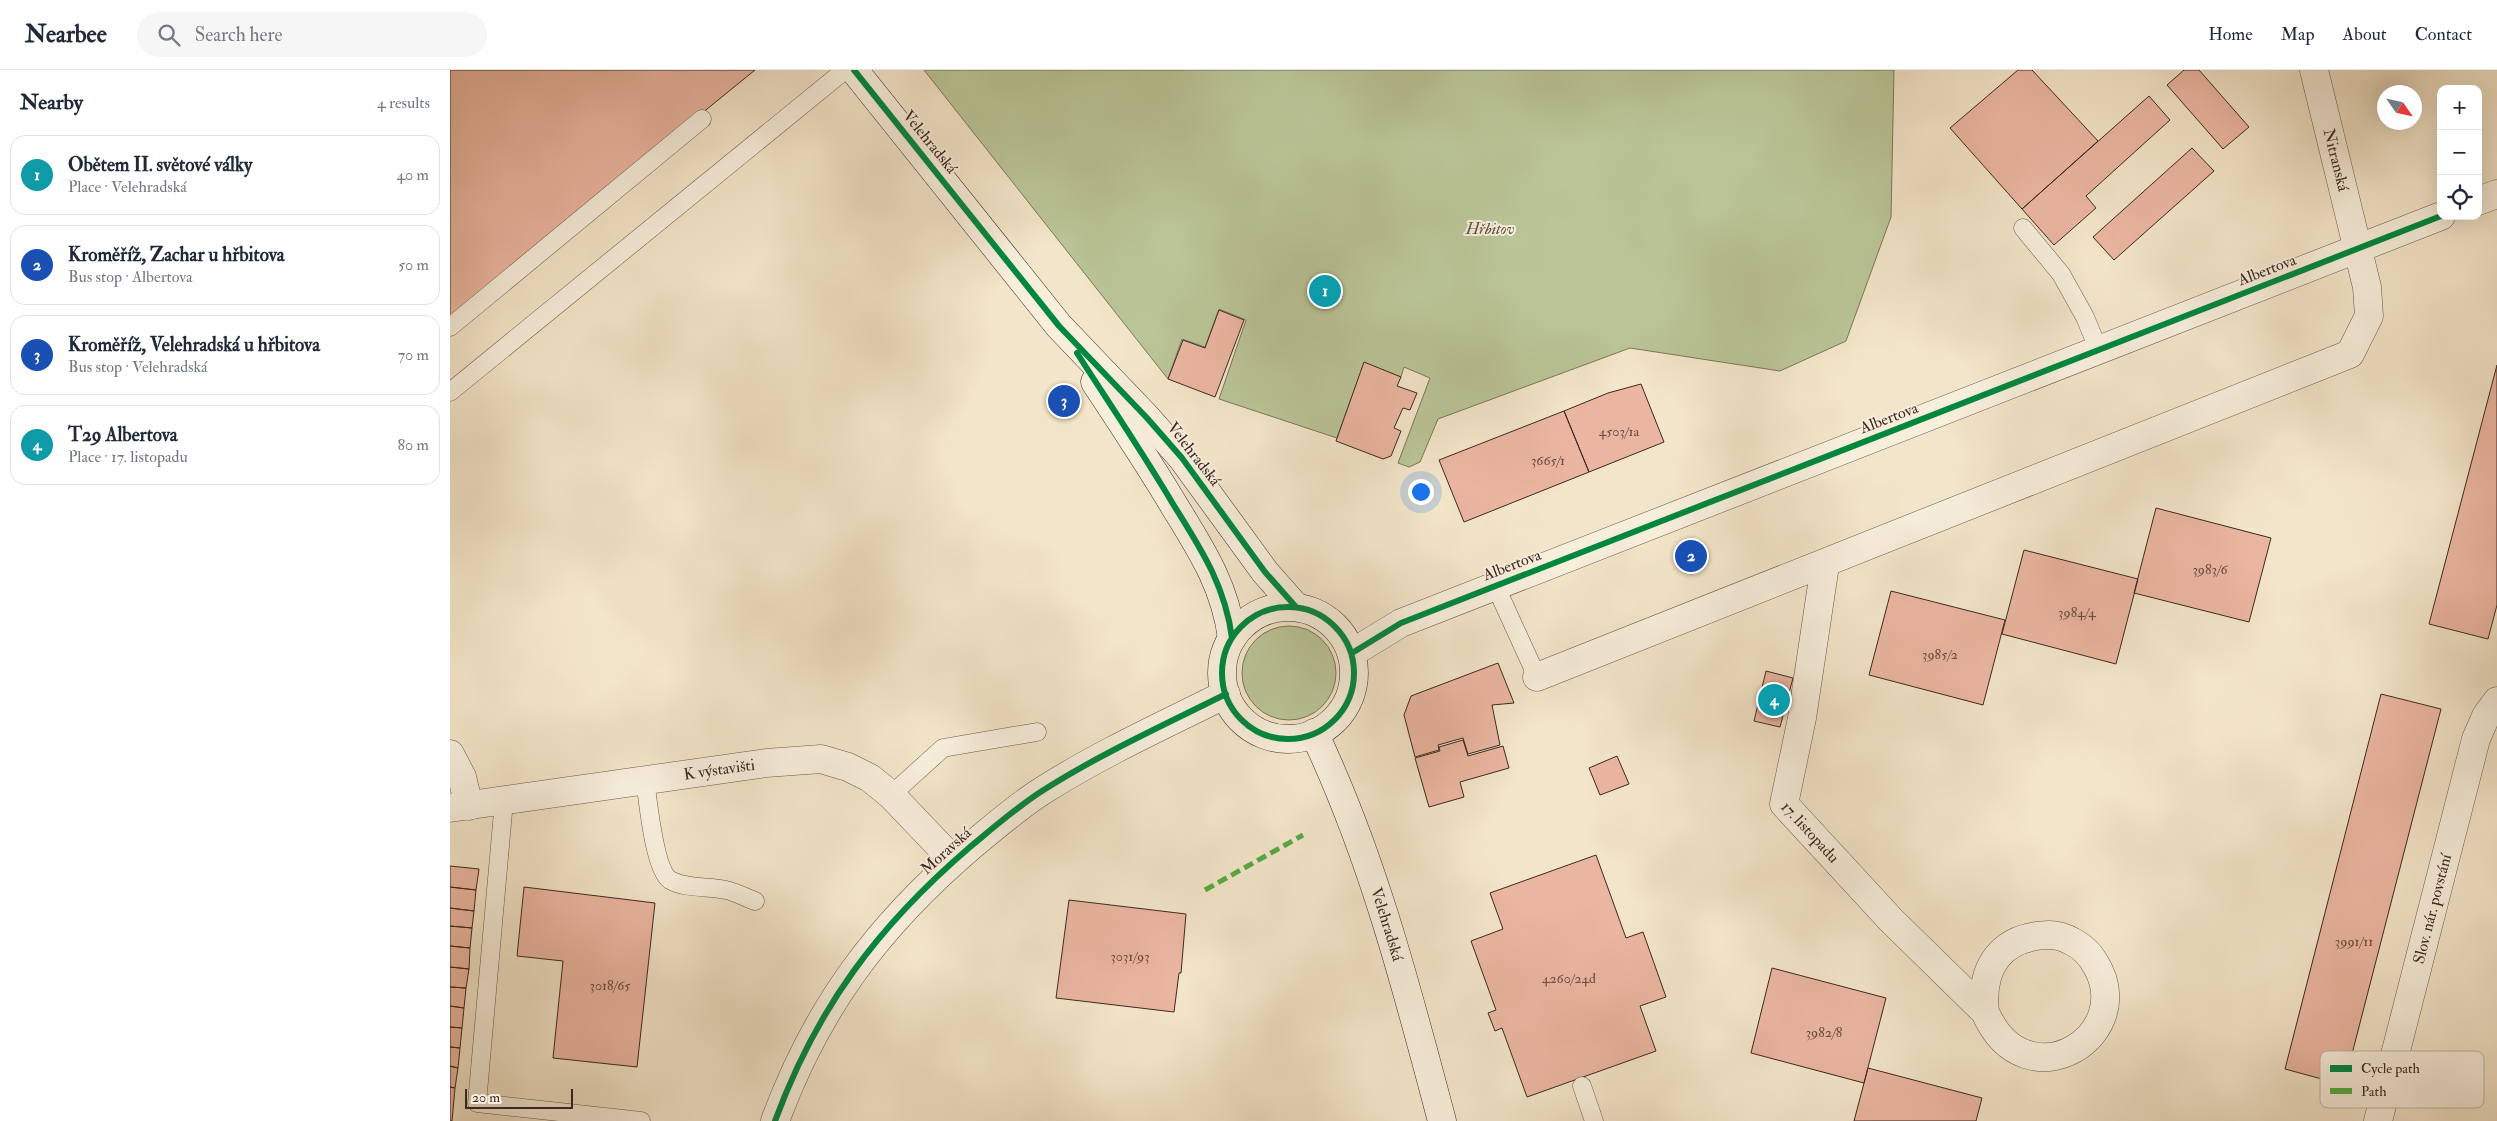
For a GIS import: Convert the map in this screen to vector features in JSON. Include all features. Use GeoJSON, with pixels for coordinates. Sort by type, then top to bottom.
{"type":"FeatureCollection","features":[{"type":"Feature","properties":{"kind":"street","name":"Velehradská"},"geometry":{"type":"LineString","coordinates":[[854,70],[1059,326],[1171,446],[1265,572],[1296,607]]}},
{"type":"Feature","properties":{"kind":"street","name":"Nitranská"},"geometry":{"type":"LineString","coordinates":[[2314,70],[2358,250]]}},
{"type":"Feature","properties":{"kind":"street"},"geometry":{"type":"LineString","coordinates":[[2482,200],[2497,194]]}},
{"type":"Feature","properties":{"kind":"street","name":"Albertova"},"geometry":{"type":"LineString","coordinates":[[1352,653],[1401,623],[2437,218]]}},
{"type":"Feature","properties":{"kind":"street"},"geometry":{"type":"LineString","coordinates":[[1538,677],[1825,565],[2350,354],[2369,316],[2367,287],[2358,250]]}},
{"type":"Feature","properties":{"kind":"street","name":"Velehradská"},"geometry":{"type":"LineString","coordinates":[[1059,326],[1156,476],[1215,573],[1229,612],[1232,638]]}},
{"type":"Feature","properties":{"kind":"street","name":"17. listopadu"},"geometry":{"type":"LineString","coordinates":[[1825,565],[1802,718],[1784,804],[1891,920],[1984,1012],[1993,1031],[2007,1046],[2026,1055],[2045,1058],[2066,1054],[2083,1044],[2096,1029],[2104,1010],[2105,990],[2100,970],[2089,954],[2073,941],[2053,935],[2033,935],[2008,946],[1998,955],[1987,972],[1982,992],[1984,1012]]}},
{"type":"Feature","properties":{"kind":"street","name":"Velehradská"},"geometry":{"type":"LineString","coordinates":[[1296,607],[1315,612],[1331,622],[1344,636],[1352,653],[1355,674],[1351,694],[1342,712],[1327,727],[1314,733],[1288,740],[1268,736],[1249,727],[1235,712],[1226,694],[1222,675],[1224,656],[1232,638],[1244,624],[1260,614],[1277,608],[1296,607]]}},
{"type":"Feature","properties":{"kind":"street","name":"Moravská"},"geometry":{"type":"LineString","coordinates":[[775,1121],[803,1055],[834,997],[888,926],[954,861],[1041,792],[1137,738],[1226,694]]}},
{"type":"Feature","properties":{"kind":"street","name":"Slov. nár. povstání"},"geometry":{"type":"LineString","coordinates":[[2396,1051],[2476,739],[2486,716],[2497,701]]}},
{"type":"Feature","properties":{"kind":"street","name":"Velehradská"},"geometry":{"type":"LineString","coordinates":[[1314,733],[1334,774],[1365,852],[1399,964],[1442,1121]]}},
{"type":"Feature","properties":{"kind":"street"},"geometry":{"type":"LineString","coordinates":[[450,754],[462,776],[460,807]]}},
{"type":"Feature","properties":{"kind":"street","name":"K výstavišti"},"geometry":{"type":"LineString","coordinates":[[460,807],[766,763],[821,759],[848,767],[870,778],[891,795],[954,861]]}},
{"type":"Feature","properties":{"kind":"street","name":"Slov. nár. povstání"},"geometry":{"type":"LineString","coordinates":[[2378,1121],[2381,1108]]}},
{"type":"Feature","properties":{"kind":"lane"},"geometry":{"type":"LineString","coordinates":[[450,392],[845,70]]}},
{"type":"Feature","properties":{"kind":"lane"},"geometry":{"type":"LineString","coordinates":[[450,327],[702,119]]}},
{"type":"Feature","properties":{"kind":"lane"},"geometry":{"type":"LineString","coordinates":[[2024,228],[2061,274],[2085,317],[2098,351]]}},
{"type":"Feature","properties":{"kind":"lane"},"geometry":{"type":"LineString","coordinates":[[1496,586],[1538,677]]}},
{"type":"Feature","properties":{"kind":"lane"},"geometry":{"type":"LineString","coordinates":[[891,795],[943,748],[1037,732]]}},
{"type":"Feature","properties":{"kind":"lane"},"geometry":{"type":"LineString","coordinates":[[644,780],[654,844],[662,868],[669,879],[689,885],[727,890],[755,901]]}},
{"type":"Feature","properties":{"kind":"lane"},"geometry":{"type":"LineString","coordinates":[[504,801],[477,1103],[641,1121]]}},
{"type":"Feature","properties":{"kind":"lane"},"geometry":{"type":"LineString","coordinates":[[1582,1086],[1594,1121]]}},
{"type":"Feature","properties":{"kind":"green space","name":"Hřbitov"},"geometry":{"type":"Polygon","coordinates":[[[924,70],[1894,70],[1891,217],[1846,341],[1780,371],[1630,348],[1438,419],[1420,462],[1409,467],[1398,463],[1430,378],[1404,367],[1401,377],[1364,363],[1337,438],[1219,399],[1246,320],[1219,309],[1205,347],[1182,339],[1168,379],[924,70]]]}},
{"type":"Feature","properties":{"kind":"green space"},"geometry":{"type":"Polygon","coordinates":[[[1289,626],[1307,629],[1322,640],[1333,655],[1336,673],[1333,691],[1322,706],[1307,717],[1289,720],[1271,717],[1256,706],[1245,691],[1242,673],[1245,655],[1256,640],[1271,629],[1289,626]]]}},
{"type":"Feature","properties":{"kind":"building"},"geometry":{"type":"Polygon","coordinates":[[[450,70],[755,70],[450,318],[450,70]]]}},
{"type":"Feature","properties":{"kind":"building"},"geometry":{"type":"Polygon","coordinates":[[[2018,70],[2032,70],[2098,141],[2022,209],[1950,128],[2018,70]]]}},
{"type":"Feature","properties":{"kind":"building"},"geometry":{"type":"Polygon","coordinates":[[[2184,70],[2199,70],[2249,127],[2223,149],[2167,85],[2184,70]]]}},
{"type":"Feature","properties":{"kind":"building"},"geometry":{"type":"Polygon","coordinates":[[[2149,96],[2170,120],[2086,196],[2096,208],[2054,245],[2022,209],[2149,96]]]}},
{"type":"Feature","properties":{"kind":"building"},"geometry":{"type":"Polygon","coordinates":[[[2192,148],[2214,171],[2114,260],[2093,237],[2192,148]]]}},
{"type":"Feature","properties":{"kind":"building"},"geometry":{"type":"Polygon","coordinates":[[[1219,310],[1244,320],[1215,397],[1168,379],[1183,340],[1205,348],[1219,310]]]}},
{"type":"Feature","properties":{"kind":"building"},"geometry":{"type":"Polygon","coordinates":[[[1364,362],[1401,377],[1397,386],[1417,393],[1410,410],[1403,408],[1394,428],[1401,431],[1391,456],[1383,459],[1336,441],[1364,362]]]}},
{"type":"Feature","properties":{"kind":"building"},"geometry":{"type":"Polygon","coordinates":[[[2497,365],[2497,605],[2488,639],[2429,624],[2497,365]]]}},
{"type":"Feature","properties":{"kind":"building"},"geometry":{"type":"Polygon","coordinates":[[[1641,384],[1664,442],[1589,472],[1564,411],[1608,393],[1641,384]]]}},
{"type":"Feature","properties":{"kind":"building"},"geometry":{"type":"Polygon","coordinates":[[[1564,411],[1589,472],[1464,522],[1439,460],[1564,411]]]}},
{"type":"Feature","properties":{"kind":"building"},"geometry":{"type":"Polygon","coordinates":[[[2156,508],[2271,538],[2249,622],[2134,593],[2156,508]]]}},
{"type":"Feature","properties":{"kind":"building"},"geometry":{"type":"Polygon","coordinates":[[[2024,550],[2138,579],[2116,664],[2002,634],[2024,550]]]}},
{"type":"Feature","properties":{"kind":"building"},"geometry":{"type":"Polygon","coordinates":[[[1891,591],[2005,620],[1983,705],[1869,675],[1891,591]]]}},
{"type":"Feature","properties":{"kind":"building"},"geometry":{"type":"Polygon","coordinates":[[[1498,663],[1514,703],[1492,705],[1500,745],[1468,754],[1463,738],[1438,745],[1439,750],[1415,757],[1404,715],[1411,696],[1498,663]]]}},
{"type":"Feature","properties":{"kind":"building"},"geometry":{"type":"Polygon","coordinates":[[[1766,671],[1793,678],[1780,727],[1754,721],[1766,671]]]}},
{"type":"Feature","properties":{"kind":"building"},"geometry":{"type":"Polygon","coordinates":[[[2381,694],[2441,709],[2353,1051],[2320,1051],[2320,1078],[2285,1069],[2381,694]]]}},
{"type":"Feature","properties":{"kind":"building"},"geometry":{"type":"Polygon","coordinates":[[[1463,740],[1468,756],[1503,746],[1509,768],[1460,782],[1464,797],[1429,807],[1415,758],[1440,751],[1439,747],[1463,740]]]}},
{"type":"Feature","properties":{"kind":"building"},"geometry":{"type":"Polygon","coordinates":[[[1617,756],[1629,784],[1600,795],[1589,768],[1617,756]]]}},
{"type":"Feature","properties":{"kind":"building"},"geometry":{"type":"Polygon","coordinates":[[[1596,855],[1626,938],[1643,932],[1666,997],[1640,1006],[1656,1051],[1527,1097],[1502,1028],[1495,1031],[1488,1013],[1496,1010],[1471,941],[1503,929],[1490,893],[1596,855]]]}},
{"type":"Feature","properties":{"kind":"building"},"geometry":{"type":"Polygon","coordinates":[[[450,866],[479,869],[476,890],[450,887],[450,866]]]}},
{"type":"Feature","properties":{"kind":"building"},"geometry":{"type":"Polygon","coordinates":[[[450,887],[476,890],[474,911],[450,908],[450,887]]]}},
{"type":"Feature","properties":{"kind":"building"},"geometry":{"type":"Polygon","coordinates":[[[524,887],[655,903],[637,1067],[553,1058],[563,961],[517,956],[524,887]]]}},
{"type":"Feature","properties":{"kind":"building"},"geometry":{"type":"Polygon","coordinates":[[[1069,900],[1186,914],[1181,973],[1179,973],[1174,1012],[1056,998],[1069,900]]]}},
{"type":"Feature","properties":{"kind":"building"},"geometry":{"type":"Polygon","coordinates":[[[450,908],[474,911],[472,928],[450,926],[450,908]]]}},
{"type":"Feature","properties":{"kind":"building"},"geometry":{"type":"Polygon","coordinates":[[[450,926],[472,928],[470,948],[450,946],[450,926]]]}},
{"type":"Feature","properties":{"kind":"building"},"geometry":{"type":"Polygon","coordinates":[[[450,946],[470,948],[469,969],[450,967],[450,946]]]}},
{"type":"Feature","properties":{"kind":"building"},"geometry":{"type":"Polygon","coordinates":[[[450,967],[469,969],[466,988],[450,987],[450,967]]]}},
{"type":"Feature","properties":{"kind":"building"},"geometry":{"type":"Polygon","coordinates":[[[1772,968],[1886,998],[1864,1083],[1751,1053],[1772,968]]]}},
{"type":"Feature","properties":{"kind":"building"},"geometry":{"type":"Polygon","coordinates":[[[450,987],[466,988],[464,1008],[450,1006],[450,987]]]}},
{"type":"Feature","properties":{"kind":"building"},"geometry":{"type":"Polygon","coordinates":[[[450,1006],[464,1008],[462,1028],[450,1027],[450,1006]]]}},
{"type":"Feature","properties":{"kind":"building"},"geometry":{"type":"Polygon","coordinates":[[[450,1027],[462,1028],[460,1048],[450,1047],[450,1027]]]}},
{"type":"Feature","properties":{"kind":"building"},"geometry":{"type":"Polygon","coordinates":[[[450,1047],[460,1048],[458,1068],[450,1066],[450,1047]]]}},
{"type":"Feature","properties":{"kind":"building"},"geometry":{"type":"Polygon","coordinates":[[[450,1066],[458,1068],[455,1088],[450,1087],[450,1066]]]}},
{"type":"Feature","properties":{"kind":"building"},"geometry":{"type":"Polygon","coordinates":[[[1868,1068],[1982,1098],[1976,1121],[1854,1121],[1868,1068]]]}},
{"type":"Feature","properties":{"kind":"building"},"geometry":{"type":"Polygon","coordinates":[[[450,1087],[455,1088],[452,1121],[450,1121],[450,1087]]]}},
{"type":"Feature","properties":{"kind":"marked path"},"geometry":{"type":"LineString","coordinates":[[1205,890],[1303,835]]}},
{"type":"Feature","properties":{"kind":"cycle path"},"geometry":{"type":"LineString","coordinates":[[854,70],[1059,326],[1147,418],[1182,458],[1265,572],[1296,607]]}},
{"type":"Feature","properties":{"kind":"cycle path"},"geometry":{"type":"LineString","coordinates":[[1352,653],[1401,623],[2437,218]]}},
{"type":"Feature","properties":{"kind":"cycle path"},"geometry":{"type":"LineString","coordinates":[[1077,353],[1150,466],[1202,552],[1224,601],[1232,638]]}},
{"type":"Feature","properties":{"kind":"cycle path"},"geometry":{"type":"LineString","coordinates":[[1288,607],[1313,612],[1335,626],[1349,648],[1354,673],[1349,698],[1335,720],[1313,734],[1288,739],[1263,734],[1241,720],[1227,698],[1222,673],[1227,648],[1241,626],[1263,612],[1288,607]]}},
{"type":"Feature","properties":{"kind":"cycle path"},"geometry":{"type":"LineString","coordinates":[[775,1121],[810,1041],[831,1005],[879,938],[937,877],[996,825],[1023,804],[1064,777],[1109,752],[1226,694]]}},
{"type":"Feature","properties":{"kind":"place","name":"Obětem II. světové války"},"geometry":{"type":"Point","coordinates":[1325,291]}},
{"type":"Feature","properties":{"kind":"place","name":"Kroměříž, Velehradská u hřbitova"},"geometry":{"type":"Point","coordinates":[1064,401]}},
{"type":"Feature","properties":{"kind":"place","name":"Kroměříž, Zachar u hřbitova"},"geometry":{"type":"Point","coordinates":[1691,556]}},
{"type":"Feature","properties":{"kind":"place","name":"T29 Albertova"},"geometry":{"type":"Point","coordinates":[1774,700]}}]}
